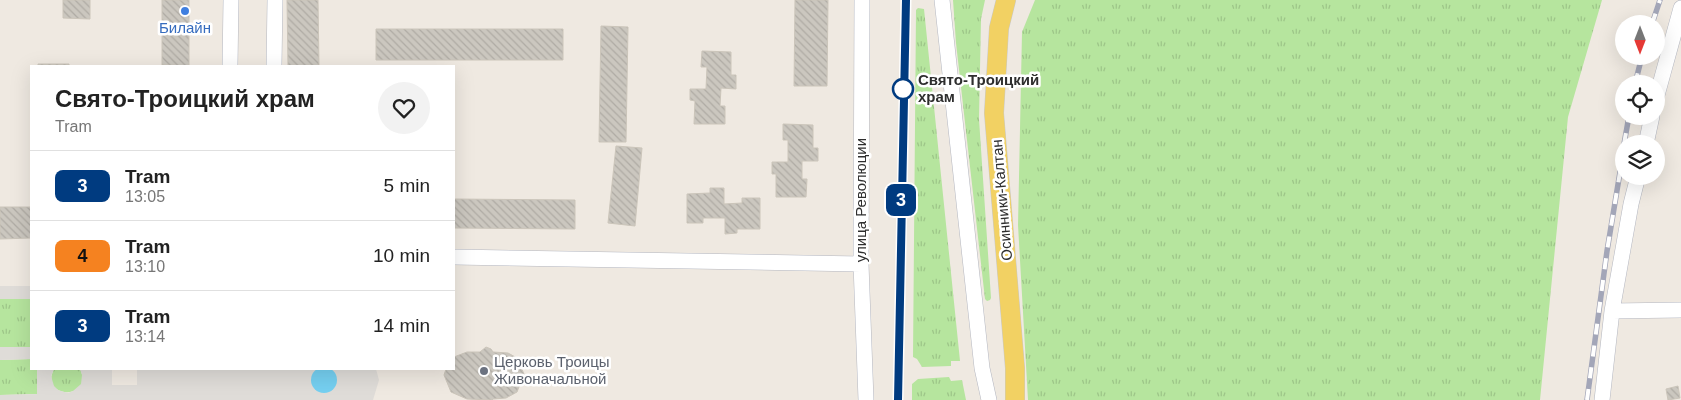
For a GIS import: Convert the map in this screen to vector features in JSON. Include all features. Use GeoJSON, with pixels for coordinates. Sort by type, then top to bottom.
{"type":"FeatureCollection","features":[{"type":"Feature","properties":{"kind":"main road","name":"Осинники-Калтан"},"geometry":{"type":"LineString","coordinates":[[1006,0],[999,28],[994,114],[1015,368],[1015,400]]}},
{"type":"Feature","properties":{"kind":"street"},"geometry":{"type":"LineString","coordinates":[[230,65],[231,0]]}},
{"type":"Feature","properties":{"kind":"street"},"geometry":{"type":"LineString","coordinates":[[274,65],[275,0]]}},
{"type":"Feature","properties":{"kind":"street","name":"улица Революции"},"geometry":{"type":"LineString","coordinates":[[862,0],[861,264],[866,400]]}},
{"type":"Feature","properties":{"kind":"street"},"geometry":{"type":"LineString","coordinates":[[942,0],[982,368],[989,400]]}},
{"type":"Feature","properties":{"kind":"street"},"geometry":{"type":"LineString","coordinates":[[1663,75],[1681,8]]}},
{"type":"Feature","properties":{"kind":"street"},"geometry":{"type":"LineString","coordinates":[[1602,400],[1612,311],[1636,185]]}},
{"type":"Feature","properties":{"kind":"street"},"geometry":{"type":"LineString","coordinates":[[455,257],[861,264]]}},
{"type":"Feature","properties":{"kind":"street"},"geometry":{"type":"LineString","coordinates":[[1612,311],[1681,310]]}},
{"type":"Feature","properties":{"kind":"green space"},"geometry":{"type":"Polygon","coordinates":[[[953,0],[985,0],[981,19],[979,119],[991,298],[987,301],[985,299],[956,43],[953,0]]]}},
{"type":"Feature","properties":{"kind":"green space"},"geometry":{"type":"Polygon","coordinates":[[[1035,0],[1602,0],[1568,117],[1540,400],[1028,400],[1018,225],[1022,32],[1035,0]]]}},
{"type":"Feature","properties":{"kind":"green space"},"geometry":{"type":"Polygon","coordinates":[[[918,8],[924,9],[960,361],[951,361],[951,366],[922,367],[917,359],[913,357],[916,10],[918,8]]]}},
{"type":"Feature","properties":{"kind":"green space"},"geometry":{"type":"Polygon","coordinates":[[[0,299],[30,299],[30,347],[0,347],[0,299]]]}},
{"type":"Feature","properties":{"kind":"green space"},"geometry":{"type":"Polygon","coordinates":[[[30,359],[30,370],[37,370],[37,394],[0,395],[0,360],[30,359]]]}},
{"type":"Feature","properties":{"kind":"green space"},"geometry":{"type":"Polygon","coordinates":[[[54,370],[80,370],[83,379],[80,386],[74,391],[67,392],[60,391],[54,386],[51,379],[54,370]]]}},
{"type":"Feature","properties":{"kind":"green space"},"geometry":{"type":"Polygon","coordinates":[[[949,377],[951,381],[962,380],[966,400],[912,400],[912,384],[918,379],[949,377]]]}},
{"type":"Feature","properties":{"kind":"shaded area"},"geometry":{"type":"Polygon","coordinates":[[[0,286],[30,286],[30,299],[0,299],[0,286]]]}},
{"type":"Feature","properties":{"kind":"shaded area"},"geometry":{"type":"Polygon","coordinates":[[[0,347],[30,347],[30,359],[0,360],[0,347]]]}},
{"type":"Feature","properties":{"kind":"shaded area"},"geometry":{"type":"Polygon","coordinates":[[[37,370],[54,370],[51,376],[54,386],[58,390],[68,393],[81,384],[80,370],[112,370],[112,385],[137,385],[137,370],[376,370],[379,380],[373,400],[0,400],[0,395],[37,394],[37,370]]]}},
{"type":"Feature","properties":{"kind":"water"},"geometry":{"type":"Polygon","coordinates":[[[316,370],[332,370],[336,375],[336,385],[329,392],[319,392],[312,385],[312,375],[316,370]]]}},
{"type":"Feature","properties":{"kind":"building"},"geometry":{"type":"Polygon","coordinates":[[[63,0],[90,0],[90,19],[63,18],[63,0]]]}},
{"type":"Feature","properties":{"kind":"building"},"geometry":{"type":"Polygon","coordinates":[[[162,0],[189,0],[189,65],[162,65],[162,0]]]}},
{"type":"Feature","properties":{"kind":"building"},"geometry":{"type":"Polygon","coordinates":[[[287,0],[318,0],[319,65],[288,65],[287,0]]]}},
{"type":"Feature","properties":{"kind":"building"},"geometry":{"type":"Polygon","coordinates":[[[795,0],[828,0],[827,86],[794,86],[795,0]]]}},
{"type":"Feature","properties":{"kind":"building"},"geometry":{"type":"Polygon","coordinates":[[[601,26],[628,27],[626,142],[599,142],[601,26]]]}},
{"type":"Feature","properties":{"kind":"building"},"geometry":{"type":"Polygon","coordinates":[[[376,29],[563,29],[563,60],[376,60],[376,29]]]}},
{"type":"Feature","properties":{"kind":"building"},"geometry":{"type":"Polygon","coordinates":[[[702,51],[731,52],[731,75],[736,75],[736,89],[721,88],[720,106],[725,106],[725,124],[694,124],[695,101],[690,100],[690,89],[706,89],[707,67],[701,67],[702,51]]]}},
{"type":"Feature","properties":{"kind":"building"},"geometry":{"type":"Polygon","coordinates":[[[38,64],[69,64],[69,65],[38,64]]]}},
{"type":"Feature","properties":{"kind":"building"},"geometry":{"type":"Polygon","coordinates":[[[783,124],[813,125],[813,148],[818,148],[818,161],[802,161],[802,179],[807,179],[806,197],[776,197],[776,174],[772,174],[772,162],[788,162],[788,140],[783,140],[783,124]]]}},
{"type":"Feature","properties":{"kind":"building"},"geometry":{"type":"Polygon","coordinates":[[[616,146],[642,148],[635,226],[608,223],[616,146]]]}},
{"type":"Feature","properties":{"kind":"building"},"geometry":{"type":"Polygon","coordinates":[[[710,188],[724,188],[724,204],[742,203],[742,198],[760,198],[760,229],[737,229],[737,233],[725,234],[725,218],[703,218],[703,223],[687,223],[687,194],[710,193],[710,188]]]}},
{"type":"Feature","properties":{"kind":"building"},"geometry":{"type":"Polygon","coordinates":[[[455,199],[575,200],[575,229],[455,228],[455,199]]]}},
{"type":"Feature","properties":{"kind":"building"},"geometry":{"type":"Polygon","coordinates":[[[0,207],[30,207],[30,238],[0,239],[0,207]]]}},
{"type":"Feature","properties":{"kind":"building","name":"Церковь Троицы Живоначальной"},"geometry":{"type":"Polygon","coordinates":[[[486,347],[493,352],[508,353],[517,358],[524,374],[517,392],[506,398],[492,400],[467,399],[451,392],[444,375],[446,370],[455,370],[455,357],[467,352],[480,352],[486,347]]]}},
{"type":"Feature","properties":{"kind":"building"},"geometry":{"type":"Polygon","coordinates":[[[1678,386],[1680,398],[1668,400],[1666,389],[1678,386]]]}},
{"type":"Feature","properties":{"kind":"tram line"},"geometry":{"type":"LineString","coordinates":[[898,400],[906,0]]}},
{"type":"Feature","properties":{"kind":"tram line","name":"3"},"geometry":{"type":"LineString","coordinates":[[898,400],[906,0]]}},
{"type":"Feature","properties":{"kind":"railway"},"geometry":{"type":"LineString","coordinates":[[1655,15],[1660,0]]}},
{"type":"Feature","properties":{"kind":"railway"},"geometry":{"type":"LineString","coordinates":[[1637,75],[1640,65]]}},
{"type":"Feature","properties":{"kind":"railway"},"geometry":{"type":"LineString","coordinates":[[1626,135],[1627,125]]}},
{"type":"Feature","properties":{"kind":"railway"},"geometry":{"type":"LineString","coordinates":[[1587,400],[1618,185]]}},
{"type":"Feature","properties":{"kind":"place","name":"Билайн"},"geometry":{"type":"Point","coordinates":[185,11]}},
{"type":"Feature","properties":{"kind":"place","name":"Свято-Троицкий храм"},"geometry":{"type":"Point","coordinates":[903,89]}},
{"type":"Feature","properties":{"kind":"place","name":"Церковь Троицы Живоначальной"},"geometry":{"type":"Point","coordinates":[484,371]}}]}
